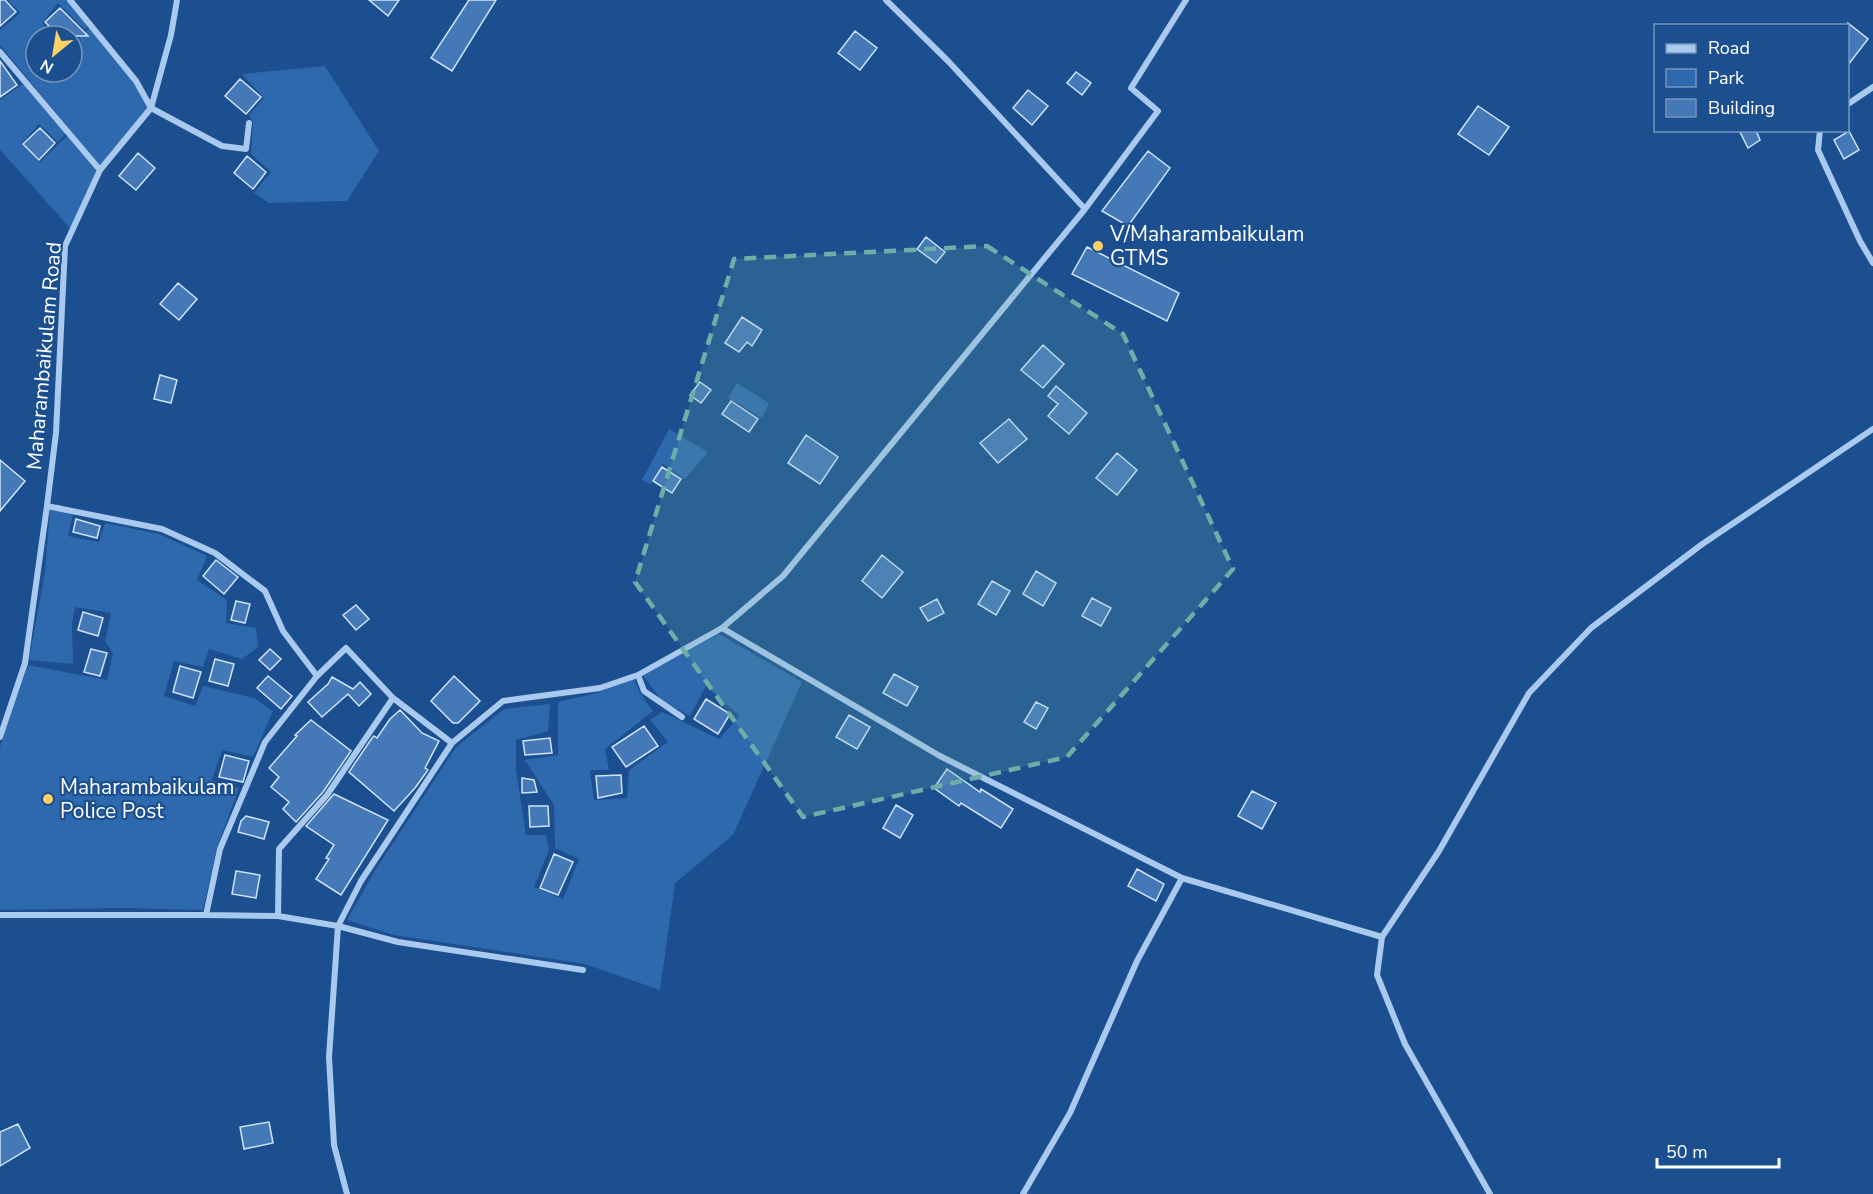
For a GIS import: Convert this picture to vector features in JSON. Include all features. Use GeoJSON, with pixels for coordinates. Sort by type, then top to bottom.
{"type":"FeatureCollection","features":[{"type":"Feature","properties":{"kind":"street"},"geometry":{"type":"LineString","coordinates":[[70,0],[136,81],[151,108],[222,146],[246,149],[249,123]]}},
{"type":"Feature","properties":{"kind":"street","name":"Maharambaikulam Road"},"geometry":{"type":"LineString","coordinates":[[0,737],[25,663],[47,506],[56,434],[65,246],[99,170],[151,108],[171,35],[177,0]]}},
{"type":"Feature","properties":{"kind":"street"},"geometry":{"type":"LineString","coordinates":[[886,0],[948,61],[1085,209]]}},
{"type":"Feature","properties":{"kind":"street"},"geometry":{"type":"LineString","coordinates":[[347,1194],[334,1145],[329,1057],[338,926],[361,880],[452,743],[503,701],[600,688],[638,675],[722,628],[783,576],[1085,209],[1158,111],[1131,88],[1186,0]]}},
{"type":"Feature","properties":{"kind":"street"},"geometry":{"type":"LineString","coordinates":[[0,52],[99,170]]}},
{"type":"Feature","properties":{"kind":"street"},"geometry":{"type":"LineString","coordinates":[[1849,103],[1873,87]]}},
{"type":"Feature","properties":{"kind":"street"},"geometry":{"type":"LineString","coordinates":[[1820,132],[1818,150],[1860,241],[1873,263]]}},
{"type":"Feature","properties":{"kind":"street"},"geometry":{"type":"LineString","coordinates":[[1490,1194],[1405,1044],[1377,975],[1382,937],[1439,851],[1530,693],[1591,628],[1701,545],[1873,429]]}},
{"type":"Feature","properties":{"kind":"street"},"geometry":{"type":"LineString","coordinates":[[47,506],[162,529],[215,553],[265,591],[284,631],[317,676]]}},
{"type":"Feature","properties":{"kind":"street"},"geometry":{"type":"LineString","coordinates":[[722,628],[940,756],[1182,878],[1382,937]]}},
{"type":"Feature","properties":{"kind":"street"},"geometry":{"type":"LineString","coordinates":[[206,915],[220,849],[265,742],[317,676],[346,648],[393,698],[452,743]]}},
{"type":"Feature","properties":{"kind":"street"},"geometry":{"type":"LineString","coordinates":[[638,675],[644,691],[682,717]]}},
{"type":"Feature","properties":{"kind":"street"},"geometry":{"type":"LineString","coordinates":[[278,916],[279,849],[327,795],[393,698]]}},
{"type":"Feature","properties":{"kind":"street"},"geometry":{"type":"LineString","coordinates":[[1023,1194],[1070,1113],[1137,961],[1182,878]]}},
{"type":"Feature","properties":{"kind":"street"},"geometry":{"type":"LineString","coordinates":[[0,915],[278,916],[338,926],[398,942],[583,970]]}},
{"type":"Feature","properties":{"kind":"highlighted area"},"geometry":{"type":"Polygon","coordinates":[[[987,246],[1123,334],[1233,569],[1067,757],[803,817],[635,582],[734,259],[987,246]]]}},
{"type":"Feature","properties":{"kind":"green space"},"geometry":{"type":"Polygon","coordinates":[[[8,0],[69,0],[89,24],[85,30],[84,24],[79,24],[58,3],[43,24],[24,24],[24,74],[0,45],[0,30],[20,13],[8,0]]]}},
{"type":"Feature","properties":{"kind":"green space"},"geometry":{"type":"Polygon","coordinates":[[[91,26],[135,83],[148,109],[100,166],[32,84],[84,84],[84,33],[91,26]]]}},
{"type":"Feature","properties":{"kind":"green space"},"geometry":{"type":"Polygon","coordinates":[[[325,66],[379,151],[347,201],[269,203],[254,193],[271,172],[251,154],[253,123],[249,115],[264,98],[242,74],[325,66]]]}},
{"type":"Feature","properties":{"kind":"green space"},"geometry":{"type":"Polygon","coordinates":[[[23,84],[66,133],[58,142],[39,124],[21,144],[40,162],[68,135],[97,171],[70,228],[0,150],[0,100],[23,84]]]}},
{"type":"Feature","properties":{"kind":"green space"},"geometry":{"type":"Polygon","coordinates":[[[737,383],[769,403],[762,418],[728,398],[737,383]]]}},
{"type":"Feature","properties":{"kind":"green space"},"geometry":{"type":"Polygon","coordinates":[[[669,429],[708,452],[685,479],[663,464],[650,484],[642,480],[669,429]]]}},
{"type":"Feature","properties":{"kind":"green space"},"geometry":{"type":"Polygon","coordinates":[[[50,510],[73,514],[68,536],[99,542],[105,523],[159,534],[207,556],[197,580],[227,600],[226,623],[256,628],[258,647],[242,659],[209,649],[203,667],[174,661],[164,696],[195,706],[203,686],[254,698],[273,711],[253,757],[222,750],[212,780],[239,788],[217,847],[203,910],[124,908],[0,910],[0,747],[28,665],[107,680],[113,653],[105,641],[111,613],[75,607],[72,625],[73,664],[29,660],[45,572],[50,510]]]}},
{"type":"Feature","properties":{"kind":"green space"},"geometry":{"type":"Polygon","coordinates":[[[719,634],[802,682],[733,835],[675,883],[660,990],[585,964],[394,935],[347,920],[376,869],[456,747],[504,709],[550,704],[548,731],[516,740],[516,770],[526,835],[546,835],[549,850],[534,887],[563,899],[579,859],[555,848],[554,805],[525,760],[558,755],[558,702],[597,693],[634,679],[640,693],[653,711],[605,749],[609,770],[590,770],[594,800],[627,798],[629,770],[668,742],[650,720],[662,712],[719,739],[740,716],[706,686],[690,716],[661,700],[643,675],[719,634]]]}},
{"type":"Feature","properties":{"kind":"building"},"geometry":{"type":"Polygon","coordinates":[[[0,0],[5,0],[16,12],[0,26],[0,0]]]}},
{"type":"Feature","properties":{"kind":"building"},"geometry":{"type":"Polygon","coordinates":[[[369,0],[399,0],[388,16],[369,0]]]}},
{"type":"Feature","properties":{"kind":"building"},"geometry":{"type":"Polygon","coordinates":[[[469,0],[496,0],[452,71],[431,58],[469,0]]]}},
{"type":"Feature","properties":{"kind":"building"},"geometry":{"type":"Polygon","coordinates":[[[60,8],[76,24],[47,24],[45,22],[60,8]]]}},
{"type":"Feature","properties":{"kind":"building"},"geometry":{"type":"Polygon","coordinates":[[[1848,23],[1868,39],[1849,64],[1849,24],[1848,23]]]}},
{"type":"Feature","properties":{"kind":"building"},"geometry":{"type":"Polygon","coordinates":[[[855,31],[877,48],[860,70],[838,53],[855,31]]]}},
{"type":"Feature","properties":{"kind":"building"},"geometry":{"type":"Polygon","coordinates":[[[0,61],[17,85],[0,97],[0,61]]]}},
{"type":"Feature","properties":{"kind":"building"},"geometry":{"type":"Polygon","coordinates":[[[1076,72],[1091,83],[1082,95],[1067,83],[1076,72]]]}},
{"type":"Feature","properties":{"kind":"building"},"geometry":{"type":"Polygon","coordinates":[[[240,79],[261,97],[246,114],[225,96],[240,79]]]}},
{"type":"Feature","properties":{"kind":"building"},"geometry":{"type":"Polygon","coordinates":[[[1028,90],[1048,106],[1032,125],[1013,108],[1028,90]]]}},
{"type":"Feature","properties":{"kind":"building"},"geometry":{"type":"Polygon","coordinates":[[[1478,106],[1509,127],[1489,155],[1458,134],[1478,106]]]}},
{"type":"Feature","properties":{"kind":"building"},"geometry":{"type":"Polygon","coordinates":[[[40,128],[55,143],[39,160],[23,144],[40,128]]]}},
{"type":"Feature","properties":{"kind":"building"},"geometry":{"type":"Polygon","coordinates":[[[1849,131],[1859,150],[1844,159],[1834,140],[1849,131]]]}},
{"type":"Feature","properties":{"kind":"building"},"geometry":{"type":"Polygon","coordinates":[[[1740,132],[1757,132],[1760,140],[1748,148],[1740,132]]]}},
{"type":"Feature","properties":{"kind":"building"},"geometry":{"type":"Polygon","coordinates":[[[1148,151],[1170,168],[1128,226],[1102,211],[1148,151]]]}},
{"type":"Feature","properties":{"kind":"building"},"geometry":{"type":"Polygon","coordinates":[[[138,153],[155,168],[136,190],[119,176],[138,153]]]}},
{"type":"Feature","properties":{"kind":"building"},"geometry":{"type":"Polygon","coordinates":[[[247,156],[266,172],[253,189],[234,173],[247,156]]]}},
{"type":"Feature","properties":{"kind":"building"},"geometry":{"type":"Polygon","coordinates":[[[926,237],[945,252],[936,263],[917,249],[926,237]]]}},
{"type":"Feature","properties":{"kind":"building"},"geometry":{"type":"Polygon","coordinates":[[[1087,247],[1179,293],[1167,321],[1072,274],[1087,247]]]}},
{"type":"Feature","properties":{"kind":"building"},"geometry":{"type":"Polygon","coordinates":[[[178,283],[197,299],[179,320],[160,304],[178,283]]]}},
{"type":"Feature","properties":{"kind":"building"},"geometry":{"type":"Polygon","coordinates":[[[742,317],[762,330],[752,346],[747,342],[739,352],[725,343],[742,317]]]}},
{"type":"Feature","properties":{"kind":"building"},"geometry":{"type":"Polygon","coordinates":[[[1043,345],[1064,364],[1043,388],[1021,370],[1043,345]]]}},
{"type":"Feature","properties":{"kind":"building"},"geometry":{"type":"Polygon","coordinates":[[[160,375],[177,380],[171,403],[154,399],[160,375]]]}},
{"type":"Feature","properties":{"kind":"building"},"geometry":{"type":"Polygon","coordinates":[[[700,382],[711,390],[701,403],[690,395],[700,382]]]}},
{"type":"Feature","properties":{"kind":"building"},"geometry":{"type":"Polygon","coordinates":[[[1056,386],[1087,413],[1069,434],[1048,416],[1058,404],[1048,396],[1056,386]]]}},
{"type":"Feature","properties":{"kind":"building"},"geometry":{"type":"Polygon","coordinates":[[[731,401],[758,419],[749,432],[722,414],[731,401]]]}},
{"type":"Feature","properties":{"kind":"building"},"geometry":{"type":"Polygon","coordinates":[[[1009,419],[1027,439],[998,463],[980,443],[1009,419]]]}},
{"type":"Feature","properties":{"kind":"building"},"geometry":{"type":"Polygon","coordinates":[[[806,435],[838,457],[820,484],[788,463],[806,435]]]}},
{"type":"Feature","properties":{"kind":"building"},"geometry":{"type":"Polygon","coordinates":[[[1117,453],[1137,470],[1117,495],[1096,478],[1117,453]]]}},
{"type":"Feature","properties":{"kind":"building"},"geometry":{"type":"Polygon","coordinates":[[[0,460],[25,481],[0,511],[0,460]]]}},
{"type":"Feature","properties":{"kind":"building"},"geometry":{"type":"Polygon","coordinates":[[[662,467],[681,479],[672,493],[653,481],[662,467]]]}},
{"type":"Feature","properties":{"kind":"building"},"geometry":{"type":"Polygon","coordinates":[[[76,519],[100,526],[97,538],[73,532],[76,519]]]}},
{"type":"Feature","properties":{"kind":"building"},"geometry":{"type":"Polygon","coordinates":[[[882,555],[903,572],[882,598],[862,581],[882,555]]]}},
{"type":"Feature","properties":{"kind":"building"},"geometry":{"type":"Polygon","coordinates":[[[216,560],[238,577],[224,594],[203,576],[216,560]]]}},
{"type":"Feature","properties":{"kind":"building"},"geometry":{"type":"Polygon","coordinates":[[[1036,571],[1056,583],[1043,606],[1023,594],[1036,571]]]}},
{"type":"Feature","properties":{"kind":"building"},"geometry":{"type":"Polygon","coordinates":[[[992,581],[1010,591],[996,615],[978,604],[992,581]]]}},
{"type":"Feature","properties":{"kind":"building"},"geometry":{"type":"Polygon","coordinates":[[[1092,598],[1111,608],[1101,626],[1082,616],[1092,598]]]}},
{"type":"Feature","properties":{"kind":"building"},"geometry":{"type":"Polygon","coordinates":[[[937,599],[944,613],[928,621],[920,608],[937,599]]]}},
{"type":"Feature","properties":{"kind":"building"},"geometry":{"type":"Polygon","coordinates":[[[236,601],[250,604],[245,623],[231,620],[236,601]]]}},
{"type":"Feature","properties":{"kind":"building"},"geometry":{"type":"Polygon","coordinates":[[[356,605],[369,619],[356,630],[343,615],[356,605]]]}},
{"type":"Feature","properties":{"kind":"building"},"geometry":{"type":"Polygon","coordinates":[[[83,612],[103,618],[98,636],[78,630],[83,612]]]}},
{"type":"Feature","properties":{"kind":"building"},"geometry":{"type":"Polygon","coordinates":[[[91,649],[107,653],[100,676],[84,672],[91,649]]]}},
{"type":"Feature","properties":{"kind":"building"},"geometry":{"type":"Polygon","coordinates":[[[270,649],[281,659],[270,670],[259,660],[270,649]]]}},
{"type":"Feature","properties":{"kind":"building"},"geometry":{"type":"Polygon","coordinates":[[[215,659],[234,664],[228,686],[209,681],[215,659]]]}},
{"type":"Feature","properties":{"kind":"building"},"geometry":{"type":"Polygon","coordinates":[[[180,666],[201,672],[193,698],[173,692],[180,666]]]}},
{"type":"Feature","properties":{"kind":"building"},"geometry":{"type":"Polygon","coordinates":[[[894,674],[918,687],[907,706],[883,693],[894,674]]]}},
{"type":"Feature","properties":{"kind":"building"},"geometry":{"type":"Polygon","coordinates":[[[268,676],[292,696],[281,709],[257,688],[268,676]]]}},
{"type":"Feature","properties":{"kind":"building"},"geometry":{"type":"Polygon","coordinates":[[[454,676],[480,701],[458,723],[453,723],[431,701],[454,676]]]}},
{"type":"Feature","properties":{"kind":"building"},"geometry":{"type":"Polygon","coordinates":[[[332,677],[353,689],[360,682],[371,694],[359,706],[348,694],[322,717],[308,702],[328,684],[332,677]]]}},
{"type":"Feature","properties":{"kind":"building"},"geometry":{"type":"Polygon","coordinates":[[[706,699],[730,714],[718,734],[694,719],[706,699]]]}},
{"type":"Feature","properties":{"kind":"building"},"geometry":{"type":"Polygon","coordinates":[[[1036,702],[1048,708],[1036,729],[1024,722],[1036,702]]]}},
{"type":"Feature","properties":{"kind":"building"},"geometry":{"type":"Polygon","coordinates":[[[400,710],[422,733],[439,741],[425,768],[428,770],[394,811],[349,772],[372,738],[374,736],[377,738],[390,719],[400,710]]]}},
{"type":"Feature","properties":{"kind":"building"},"geometry":{"type":"Polygon","coordinates":[[[849,715],[870,727],[857,749],[836,737],[849,715]]]}},
{"type":"Feature","properties":{"kind":"building"},"geometry":{"type":"Polygon","coordinates":[[[311,720],[351,751],[323,792],[296,822],[283,809],[289,802],[271,787],[279,777],[269,768],[297,736],[295,735],[311,720]]]}},
{"type":"Feature","properties":{"kind":"building"},"geometry":{"type":"Polygon","coordinates":[[[644,726],[658,746],[626,767],[612,747],[644,726]]]}},
{"type":"Feature","properties":{"kind":"building"},"geometry":{"type":"Polygon","coordinates":[[[550,738],[552,753],[525,755],[523,741],[550,738]]]}},
{"type":"Feature","properties":{"kind":"building"},"geometry":{"type":"Polygon","coordinates":[[[225,755],[249,761],[243,782],[219,777],[225,755]]]}},
{"type":"Feature","properties":{"kind":"building"},"geometry":{"type":"Polygon","coordinates":[[[947,769],[980,792],[981,789],[1013,809],[1001,828],[961,803],[959,806],[934,788],[947,769]]]}},
{"type":"Feature","properties":{"kind":"building"},"geometry":{"type":"Polygon","coordinates":[[[621,775],[622,793],[598,798],[596,776],[621,775]]]}},
{"type":"Feature","properties":{"kind":"building"},"geometry":{"type":"Polygon","coordinates":[[[522,778],[534,780],[537,792],[522,793],[522,778]]]}},
{"type":"Feature","properties":{"kind":"building"},"geometry":{"type":"Polygon","coordinates":[[[1252,791],[1276,803],[1262,829],[1238,816],[1252,791]]]}},
{"type":"Feature","properties":{"kind":"building"},"geometry":{"type":"Polygon","coordinates":[[[334,794],[388,820],[341,895],[316,879],[329,859],[326,858],[334,845],[306,826],[334,794]]]}},
{"type":"Feature","properties":{"kind":"building"},"geometry":{"type":"Polygon","coordinates":[[[896,805],[913,815],[900,838],[883,828],[896,805]]]}},
{"type":"Feature","properties":{"kind":"building"},"geometry":{"type":"Polygon","coordinates":[[[529,806],[548,806],[549,826],[530,827],[529,806]]]}},
{"type":"Feature","properties":{"kind":"building"},"geometry":{"type":"Polygon","coordinates":[[[246,816],[269,822],[264,839],[238,832],[241,821],[246,816]]]}},
{"type":"Feature","properties":{"kind":"building"},"geometry":{"type":"Polygon","coordinates":[[[554,854],[573,862],[558,895],[540,888],[554,854]]]}},
{"type":"Feature","properties":{"kind":"building"},"geometry":{"type":"Polygon","coordinates":[[[1137,869],[1164,884],[1156,901],[1128,886],[1137,869]]]}},
{"type":"Feature","properties":{"kind":"building"},"geometry":{"type":"Polygon","coordinates":[[[236,871],[260,875],[256,898],[232,894],[236,871]]]}},
{"type":"Feature","properties":{"kind":"building"},"geometry":{"type":"Polygon","coordinates":[[[269,1122],[273,1143],[244,1149],[240,1127],[269,1122]]]}},
{"type":"Feature","properties":{"kind":"building"},"geometry":{"type":"Polygon","coordinates":[[[18,1124],[30,1148],[0,1166],[0,1132],[18,1124]]]}},
{"type":"Feature","properties":{"kind":"place","name":"V/Maharambaikulam GTMS"},"geometry":{"type":"Point","coordinates":[1098,246]}},
{"type":"Feature","properties":{"kind":"place","name":"Maharambaikulam Police Post"},"geometry":{"type":"Point","coordinates":[48,799]}}]}
